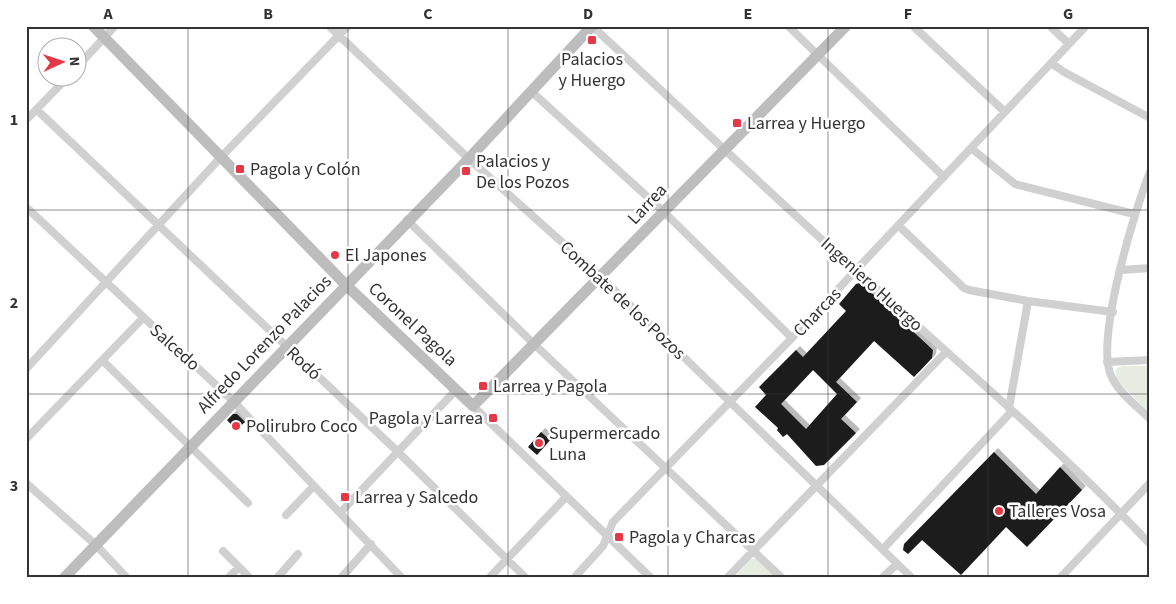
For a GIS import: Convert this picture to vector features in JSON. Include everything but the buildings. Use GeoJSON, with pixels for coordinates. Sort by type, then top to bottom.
{"type":"FeatureCollection","features":[{"type":"Feature","properties":{"kind":"street","name":"Coronel Pagola"},"geometry":{"type":"LineString","coordinates":[[93,26],[345,284],[651,578]]}},
{"type":"Feature","properties":{"kind":"street"},"geometry":{"type":"LineString","coordinates":[[88,55],[115,26]]}},
{"type":"Feature","properties":{"kind":"street","name":"Combate de los Pozos"},"geometry":{"type":"LineString","coordinates":[[329,26],[468,158],[602,278],[912,578]]}},
{"type":"Feature","properties":{"kind":"street"},"geometry":{"type":"LineString","coordinates":[[26,369],[158,224],[348,26]]}},
{"type":"Feature","properties":{"kind":"street","name":"Alfredo Lorenzo Palacios"},"geometry":{"type":"LineString","coordinates":[[64,578],[345,284],[532,92],[592,26]]}},
{"type":"Feature","properties":{"kind":"street","name":"Ingeniero Huergo"},"geometry":{"type":"LineString","coordinates":[[592,26],[856,271],[1011,410],[1150,544]]}},
{"type":"Feature","properties":{"kind":"street"},"geometry":{"type":"LineString","coordinates":[[788,26],[944,177]]}},
{"type":"Feature","properties":{"kind":"street","name":"Larrea"},"geometry":{"type":"LineString","coordinates":[[474,406],[602,278],[663,211],[846,26]]}},
{"type":"Feature","properties":{"kind":"street"},"geometry":{"type":"LineString","coordinates":[[913,26],[1005,112]]}},
{"type":"Feature","properties":{"kind":"street"},"geometry":{"type":"LineString","coordinates":[[1050,26],[1069,44]]}},
{"type":"Feature","properties":{"kind":"street","name":"Charcas"},"geometry":{"type":"LineString","coordinates":[[574,578],[603,546],[613,522],[899,226],[1086,26]]}},
{"type":"Feature","properties":{"kind":"street"},"geometry":{"type":"LineString","coordinates":[[1051,63],[1064,72],[1150,118]]}},
{"type":"Feature","properties":{"kind":"street"},"geometry":{"type":"LineString","coordinates":[[26,120],[58,88]]}},
{"type":"Feature","properties":{"kind":"street"},"geometry":{"type":"LineString","coordinates":[[532,92],[663,211],[792,338]]}},
{"type":"Feature","properties":{"kind":"street","name":"Rodó"},"geometry":{"type":"LineString","coordinates":[[37,110],[397,451],[526,578]]}},
{"type":"Feature","properties":{"kind":"street"},"geometry":{"type":"LineString","coordinates":[[971,148],[1015,184],[1134,214]]}},
{"type":"Feature","properties":{"kind":"street"},"geometry":{"type":"LineString","coordinates":[[1150,172],[1134,214],[1121,270],[1113,312],[1107,362],[1110,375],[1118,386],[1150,419]]}},
{"type":"Feature","properties":{"kind":"street","name":"Salcedo"},"geometry":{"type":"LineString","coordinates":[[26,207],[104,282],[234,401],[402,578]]}},
{"type":"Feature","properties":{"kind":"street"},"geometry":{"type":"LineString","coordinates":[[407,220],[534,344],[782,578]]}},
{"type":"Feature","properties":{"kind":"street"},"geometry":{"type":"LineString","coordinates":[[899,226],[964,288],[976,292],[1028,301],[1113,312]]}},
{"type":"Feature","properties":{"kind":"street"},"geometry":{"type":"LineString","coordinates":[[1121,270],[1150,268]]}},
{"type":"Feature","properties":{"kind":"street"},"geometry":{"type":"LineString","coordinates":[[882,549],[1011,410],[1028,301]]}},
{"type":"Feature","properties":{"kind":"street"},"geometry":{"type":"LineString","coordinates":[[26,439],[143,318]]}},
{"type":"Feature","properties":{"kind":"street"},"geometry":{"type":"LineString","coordinates":[[727,578],[946,352]]}},
{"type":"Feature","properties":{"kind":"street"},"geometry":{"type":"LineString","coordinates":[[1107,362],[1150,360]]}},
{"type":"Feature","properties":{"kind":"street"},"geometry":{"type":"LineString","coordinates":[[103,361],[248,503]]}},
{"type":"Feature","properties":{"kind":"street"},"geometry":{"type":"LineString","coordinates":[[340,513],[456,390]]}},
{"type":"Feature","properties":{"kind":"street"},"geometry":{"type":"LineString","coordinates":[[26,482],[96,545],[128,578]]}},
{"type":"Feature","properties":{"kind":"street"},"geometry":{"type":"LineString","coordinates":[[1060,578],[1150,483]]}},
{"type":"Feature","properties":{"kind":"street"},"geometry":{"type":"LineString","coordinates":[[286,515],[314,486]]}},
{"type":"Feature","properties":{"kind":"street"},"geometry":{"type":"LineString","coordinates":[[489,578],[566,497]]}},
{"type":"Feature","properties":{"kind":"street"},"geometry":{"type":"LineString","coordinates":[[341,578],[371,544]]}},
{"type":"Feature","properties":{"kind":"street"},"geometry":{"type":"LineString","coordinates":[[223,550],[250,578]]}},
{"type":"Feature","properties":{"kind":"street"},"geometry":{"type":"LineString","coordinates":[[277,578],[298,554]]}},
{"type":"Feature","properties":{"kind":"street"},"geometry":{"type":"LineString","coordinates":[[882,578],[896,564]]}},
{"type":"Feature","properties":{"kind":"street"},"geometry":{"type":"LineString","coordinates":[[228,578],[239,567]]}},
{"type":"Feature","properties":{"kind":"shaded area"},"geometry":{"type":"Polygon","coordinates":[[[1122,366],[1150,366],[1150,413],[1116,380],[1116,369],[1122,366]]]}},
{"type":"Feature","properties":{"kind":"shaded area"},"geometry":{"type":"Polygon","coordinates":[[[755,558],[778,578],[734,578],[750,560],[755,558]]]}},
{"type":"Feature","properties":{"kind":"place","name":"Palacios y Huergo"},"geometry":{"type":"Point","coordinates":[592,40]}},
{"type":"Feature","properties":{"kind":"place","name":"Larrea y Huergo"},"geometry":{"type":"Point","coordinates":[737,123]}},
{"type":"Feature","properties":{"kind":"place","name":"Pagola y Colón"},"geometry":{"type":"Point","coordinates":[240,169]}},
{"type":"Feature","properties":{"kind":"place","name":"Palacios y De los Pozos"},"geometry":{"type":"Point","coordinates":[466,171]}},
{"type":"Feature","properties":{"kind":"place","name":"El Japones"},"geometry":{"type":"Point","coordinates":[335,255]}},
{"type":"Feature","properties":{"kind":"place","name":"Larrea y Pagola"},"geometry":{"type":"Point","coordinates":[483,386]}},
{"type":"Feature","properties":{"kind":"place","name":"Pagola y Larrea"},"geometry":{"type":"Point","coordinates":[493,418]}},
{"type":"Feature","properties":{"kind":"place","name":"Polirubro Coco"},"geometry":{"type":"Point","coordinates":[236,426]}},
{"type":"Feature","properties":{"kind":"place","name":"Supermercado Luna"},"geometry":{"type":"Point","coordinates":[539,443]}},
{"type":"Feature","properties":{"kind":"place","name":"Larrea y Salcedo"},"geometry":{"type":"Point","coordinates":[345,497]}},
{"type":"Feature","properties":{"kind":"place","name":"Talleres Vosa"},"geometry":{"type":"Point","coordinates":[999,511]}},
{"type":"Feature","properties":{"kind":"place","name":"Pagola y Charcas"},"geometry":{"type":"Point","coordinates":[619,537]}}]}
